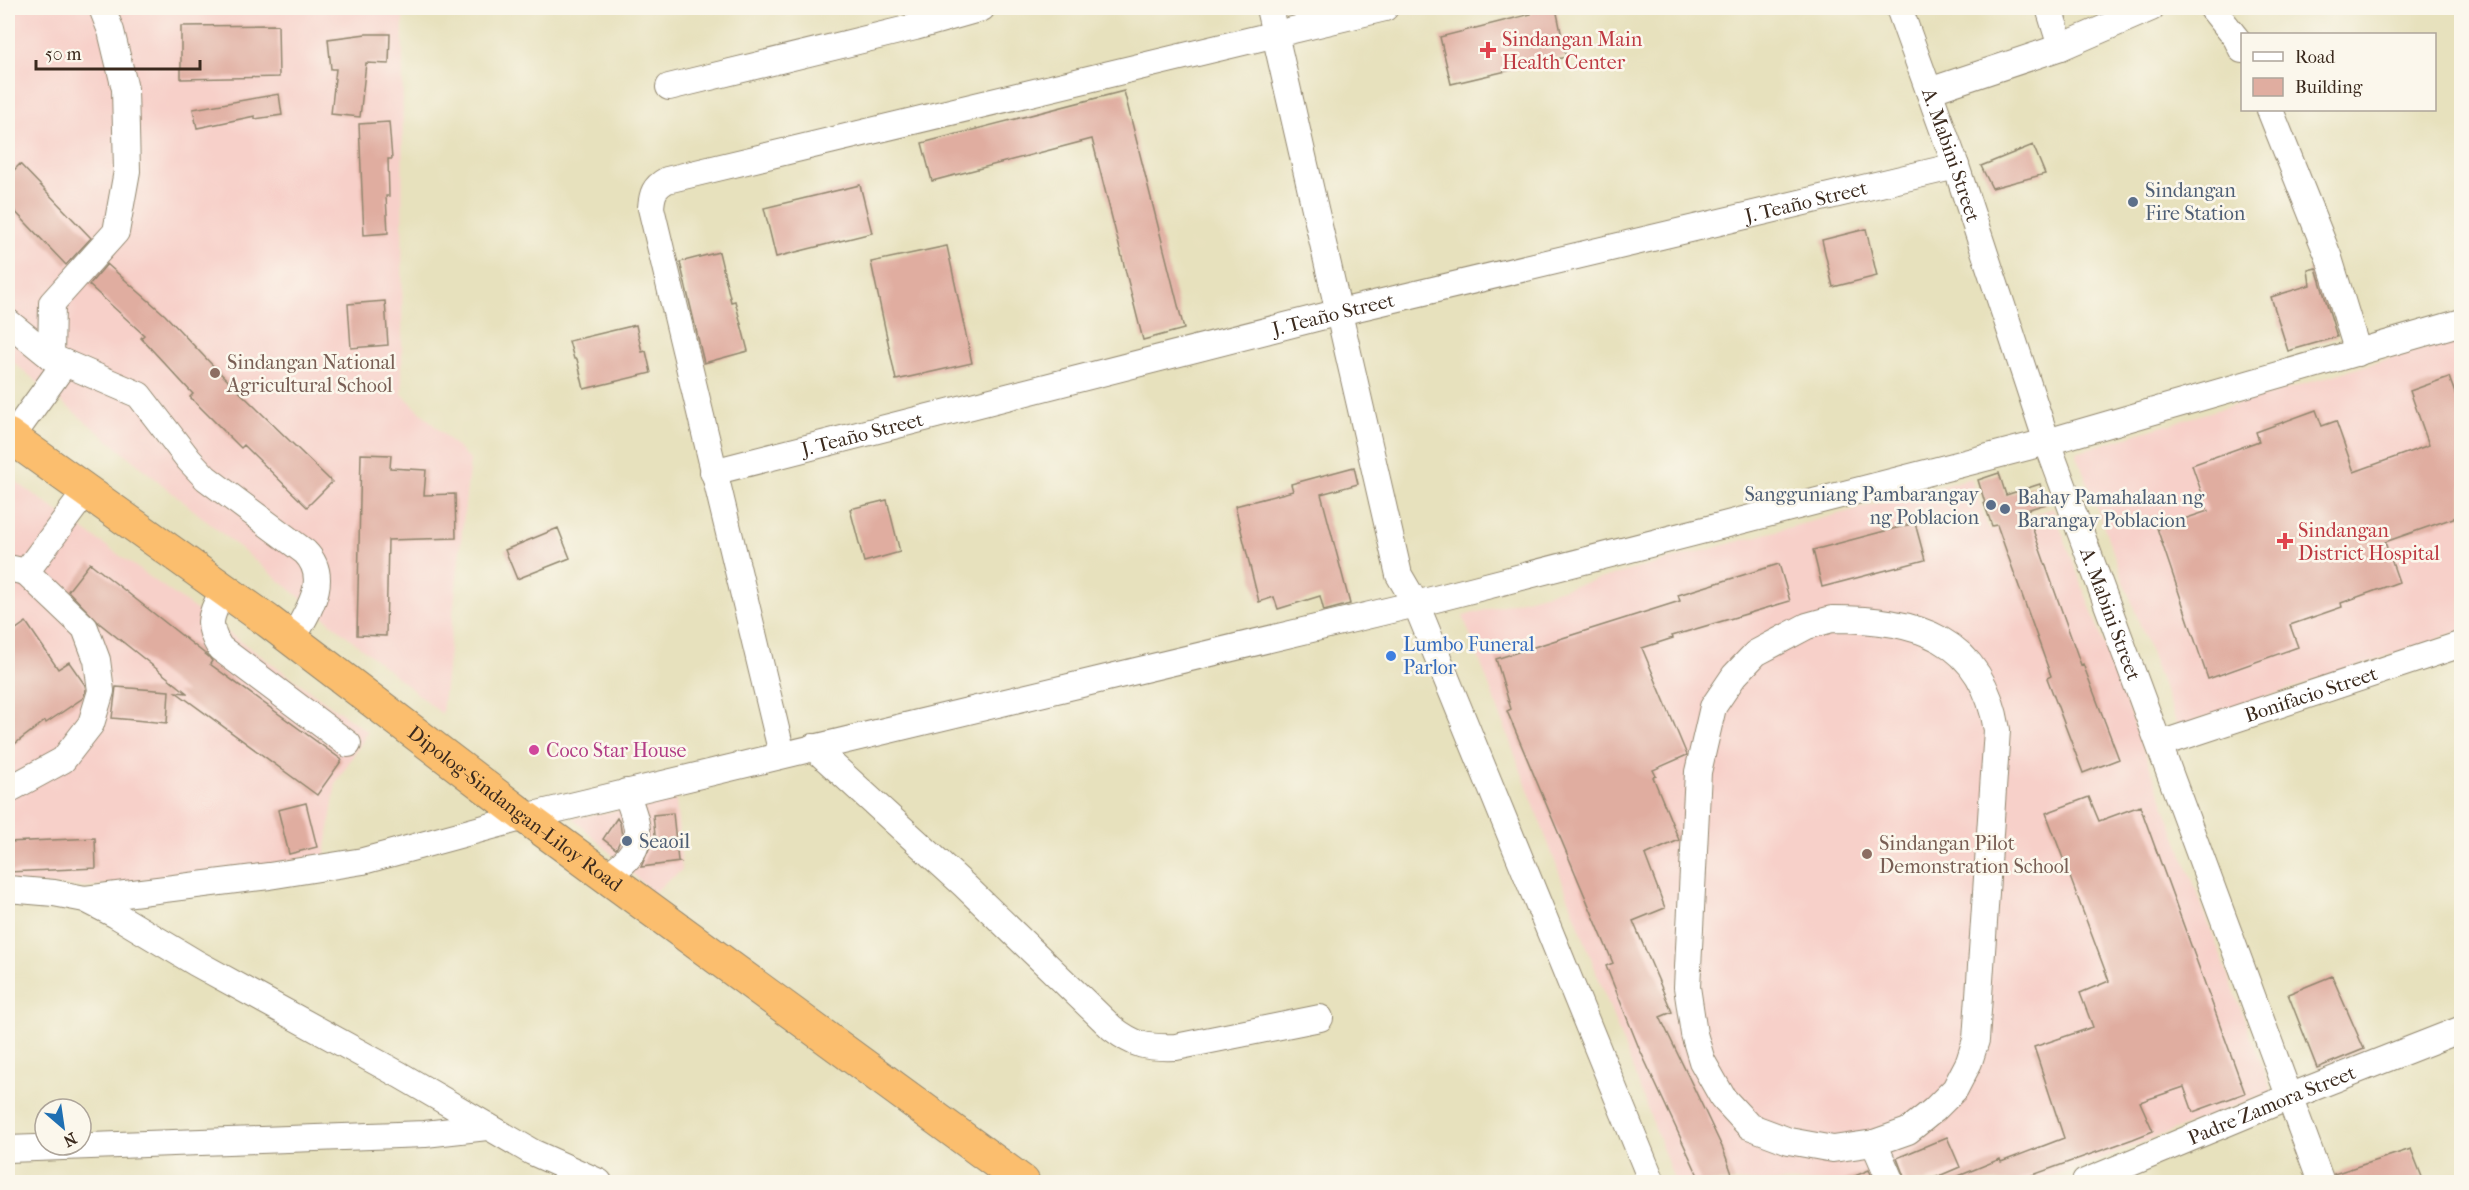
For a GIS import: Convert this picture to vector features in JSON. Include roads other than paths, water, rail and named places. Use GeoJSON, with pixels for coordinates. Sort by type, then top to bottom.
{"type":"FeatureCollection","features":[{"type":"Feature","properties":{"kind":"highway","name":"Dipolog-Sindangan-Liloy Road"},"geometry":{"type":"LineString","coordinates":[[9,436],[224,589],[525,817],[1023,1182]]}},
{"type":"Feature","properties":{"kind":"street"},"geometry":{"type":"LineString","coordinates":[[9,436],[58,360],[52,303],[116,232],[128,171],[125,89],[111,30],[102,8]]}},
{"type":"Feature","properties":{"kind":"street"},"geometry":{"type":"LineString","coordinates":[[669,87],[903,30],[982,8]]}},
{"type":"Feature","properties":{"kind":"street"},"geometry":{"type":"LineString","coordinates":[[1269,8],[1399,575],[1416,604],[1653,1182]]}},
{"type":"Feature","properties":{"kind":"street"},"geometry":{"type":"LineString","coordinates":[[782,754],[651,208],[652,197],[658,185],[667,180],[1385,8]]}},
{"type":"Feature","properties":{"kind":"street","name":"A. Mabini Street"},"geometry":{"type":"LineString","coordinates":[[1899,8],[1956,166],[2047,442],[2321,1182]]}},
{"type":"Feature","properties":{"kind":"street"},"geometry":{"type":"LineString","coordinates":[[2049,8],[2061,47]]}},
{"type":"Feature","properties":{"kind":"street"},"geometry":{"type":"LineString","coordinates":[[1929,90],[2061,47],[2151,8]]}},
{"type":"Feature","properties":{"kind":"street"},"geometry":{"type":"LineString","coordinates":[[2212,8],[2236,38],[2241,48]]}},
{"type":"Feature","properties":{"kind":"street"},"geometry":{"type":"LineString","coordinates":[[2270,111],[2329,258],[2358,353]]}},
{"type":"Feature","properties":{"kind":"street","name":"J. Teaño Street"},"geometry":{"type":"LineString","coordinates":[[713,472],[1340,312],[1956,166]]}},
{"type":"Feature","properties":{"kind":"street"},"geometry":{"type":"LineString","coordinates":[[8,322],[58,360],[139,395],[189,460],[206,478],[315,561],[318,574],[316,588],[310,606],[292,640]]}},
{"type":"Feature","properties":{"kind":"street"},"geometry":{"type":"LineString","coordinates":[[85,899],[269,876],[363,861],[626,792],[1416,604],[2047,442],[2462,322]]}},
{"type":"Feature","properties":{"kind":"street"},"geometry":{"type":"LineString","coordinates":[[8,790],[63,760],[91,724],[101,691],[98,660],[85,628],[17,570],[87,490]]}},
{"type":"Feature","properties":{"kind":"street"},"geometry":{"type":"LineString","coordinates":[[224,589],[209,620],[211,634],[220,648],[348,744]]}},
{"type":"Feature","properties":{"kind":"street"},"geometry":{"type":"LineString","coordinates":[[1832,619],[1864,619],[1904,625],[1933,636],[1962,654],[1980,675],[1993,706],[1997,730],[1976,1040],[1969,1062],[1955,1089],[1908,1131],[1874,1143],[1833,1149],[1789,1141],[1749,1126],[1723,1098],[1702,1061],[1694,1034],[1687,987],[1698,772],[1713,707],[1734,676],[1756,653],[1807,626],[1832,619]]}},
{"type":"Feature","properties":{"kind":"street","name":"Bonifacio Street"},"geometry":{"type":"LineString","coordinates":[[2160,744],[2462,644]]}},
{"type":"Feature","properties":{"kind":"street"},"geometry":{"type":"LineString","coordinates":[[813,747],[964,885],[1112,1028],[1128,1040],[1154,1048],[1176,1047],[1320,1018]]}},
{"type":"Feature","properties":{"kind":"street"},"geometry":{"type":"LineString","coordinates":[[606,876],[631,857],[637,840],[635,819],[626,792]]}},
{"type":"Feature","properties":{"kind":"street"},"geometry":{"type":"LineString","coordinates":[[8,889],[54,892],[85,899],[400,1075],[532,1152],[599,1182]]}},
{"type":"Feature","properties":{"kind":"street","name":"Padre Zamora Street"},"geometry":{"type":"LineString","coordinates":[[2085,1182],[2289,1097],[2462,1029]]}},
{"type":"Feature","properties":{"kind":"street"},"geometry":{"type":"LineString","coordinates":[[8,1149],[425,1134],[487,1127]]}},
{"type":"Feature","properties":{"kind":"street"},"geometry":{"type":"LineString","coordinates":[[1874,1143],[1891,1182]]}},
{"type":"Feature","properties":{"kind":"place","name":"Sindangan Main Health Center"},"geometry":{"type":"Point","coordinates":[1488,50]}},
{"type":"Feature","properties":{"kind":"place","name":"Sindangan Fire Station"},"geometry":{"type":"Point","coordinates":[2133,202]}},
{"type":"Feature","properties":{"kind":"place","name":"Sindangan National Agricultural School"},"geometry":{"type":"Point","coordinates":[215,373]}},
{"type":"Feature","properties":{"kind":"place","name":"Sangguniang Pambarangay ng Poblacion"},"geometry":{"type":"Point","coordinates":[1991,505]}},
{"type":"Feature","properties":{"kind":"place","name":"Bahay Pamahalaan ng Barangay Poblacion"},"geometry":{"type":"Point","coordinates":[2005,509]}},
{"type":"Feature","properties":{"kind":"place","name":"Sindangan District Hospital"},"geometry":{"type":"Point","coordinates":[2285,541]}},
{"type":"Feature","properties":{"kind":"place","name":"Lumbo Funeral Parlor"},"geometry":{"type":"Point","coordinates":[1391,656]}},
{"type":"Feature","properties":{"kind":"place","name":"Coco Star House"},"geometry":{"type":"Point","coordinates":[534,750]}},
{"type":"Feature","properties":{"kind":"place","name":"Seaoil"},"geometry":{"type":"Point","coordinates":[627,841]}},
{"type":"Feature","properties":{"kind":"place","name":"Sindangan Pilot Demonstration School"},"geometry":{"type":"Point","coordinates":[1867,854]}}]}
